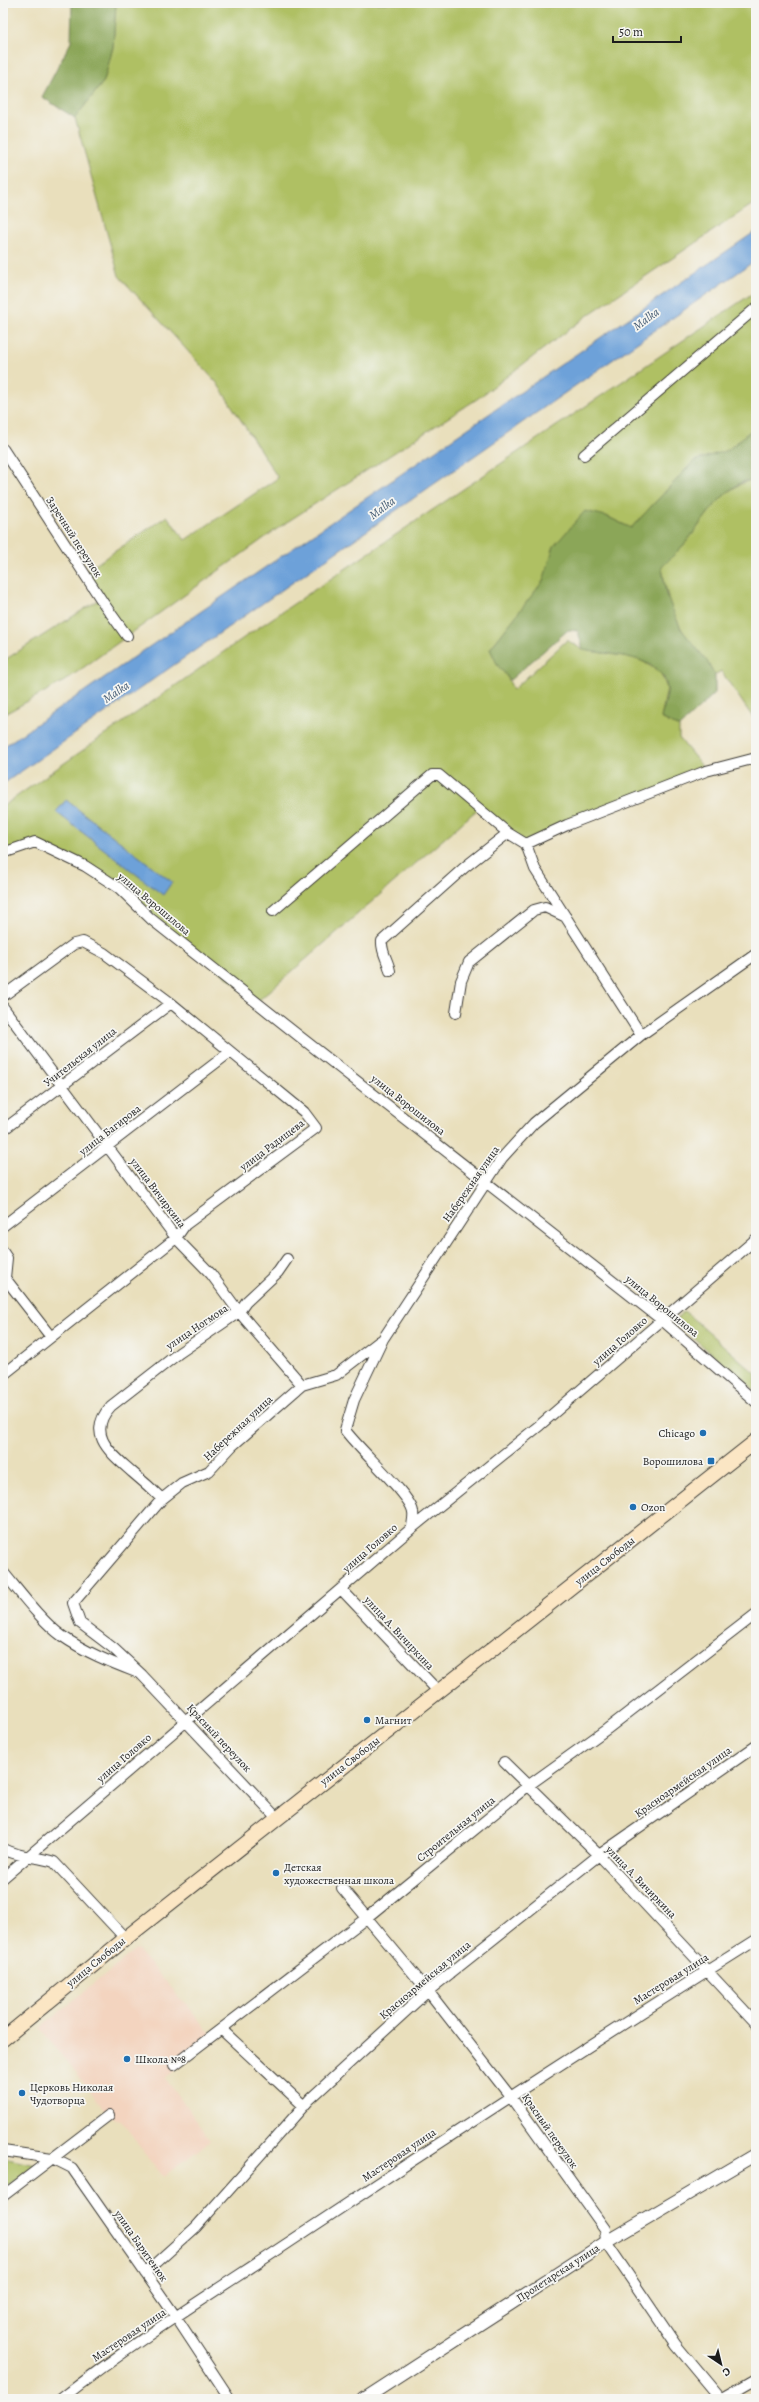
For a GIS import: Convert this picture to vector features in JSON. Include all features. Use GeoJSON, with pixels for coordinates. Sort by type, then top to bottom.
{"type":"FeatureCollection","features":[{"type":"Feature","properties":{"kind":"main road","name":"улица Свободы"},"geometry":{"type":"LineString","coordinates":[[3,2039],[125,1938],[756,1441]]}},
{"type":"Feature","properties":{"kind":"street"},"geometry":{"type":"LineString","coordinates":[[584,455],[756,308]]}},
{"type":"Feature","properties":{"kind":"street","name":"Заречный переулок"},"geometry":{"type":"LineString","coordinates":[[3,449],[127,636]]}},
{"type":"Feature","properties":{"kind":"street"},"geometry":{"type":"LineString","coordinates":[[526,844],[567,825],[706,771],[756,758]]}},
{"type":"Feature","properties":{"kind":"street"},"geometry":{"type":"LineString","coordinates":[[273,911],[432,775],[439,775],[508,833],[526,844],[535,869],[641,1035]]}},
{"type":"Feature","properties":{"kind":"street"},"geometry":{"type":"LineString","coordinates":[[390,971],[388,962],[381,950],[382,940],[464,867],[508,833]]}},
{"type":"Feature","properties":{"kind":"street","name":"улица Ворошилова"},"geometry":{"type":"LineString","coordinates":[[3,853],[34,842],[85,866],[119,888],[157,923],[662,1320],[756,1402]]}},
{"type":"Feature","properties":{"kind":"street"},"geometry":{"type":"LineString","coordinates":[[456,1013],[461,981],[469,962],[534,910],[545,907],[566,917]]}},
{"type":"Feature","properties":{"kind":"street","name":"улица Радищева"},"geometry":{"type":"LineString","coordinates":[[3,996],[74,944],[83,942],[96,948],[171,1003],[304,1112],[316,1128],[185,1225],[176,1238],[3,1375]]}},
{"type":"Feature","properties":{"kind":"street","name":"Набережная улица"},"geometry":{"type":"LineString","coordinates":[[412,1528],[413,1511],[403,1495],[355,1444],[345,1430],[354,1400],[383,1339],[502,1158],[534,1123],[641,1035],[756,954]]}},
{"type":"Feature","properties":{"kind":"street","name":"Учительская улица"},"geometry":{"type":"LineString","coordinates":[[3,1130],[171,1003]]}},
{"type":"Feature","properties":{"kind":"street","name":"улица Вичиркина"},"geometry":{"type":"LineString","coordinates":[[3,1007],[176,1238],[211,1274],[240,1312],[302,1385]]}},
{"type":"Feature","properties":{"kind":"street","name":"улица Багирова"},"geometry":{"type":"LineString","coordinates":[[3,1226],[230,1052]]}},
{"type":"Feature","properties":{"kind":"street","name":"улица Головко"},"geometry":{"type":"LineString","coordinates":[[3,1878],[412,1528],[540,1426],[756,1239]]}},
{"type":"Feature","properties":{"kind":"street"},"geometry":{"type":"LineString","coordinates":[[3,1252],[7,1258],[4,1279],[51,1337]]}},
{"type":"Feature","properties":{"kind":"street","name":"улица Ногмова"},"geometry":{"type":"LineString","coordinates":[[162,1499],[108,1451],[105,1445],[100,1423],[111,1406],[179,1353],[240,1312],[246,1302],[278,1272],[287,1259]]}},
{"type":"Feature","properties":{"kind":"street","name":"Набережная улица"},"geometry":{"type":"LineString","coordinates":[[73,1603],[162,1499],[182,1483],[209,1472],[232,1446],[302,1385],[336,1374],[383,1339]]}},
{"type":"Feature","properties":{"kind":"street","name":"Красный переулок"},"geometry":{"type":"LineString","coordinates":[[3,1572],[26,1600],[60,1635],[102,1659],[142,1674]]}},
{"type":"Feature","properties":{"kind":"street","name":"улица А. Вичиркина"},"geometry":{"type":"LineString","coordinates":[[341,1589],[438,1692]]}},
{"type":"Feature","properties":{"kind":"street","name":"Красный переулок"},"geometry":{"type":"LineString","coordinates":[[73,1603],[80,1623],[142,1674],[187,1720],[277,1818]]}},
{"type":"Feature","properties":{"kind":"street","name":"Строительная улица"},"geometry":{"type":"LineString","coordinates":[[174,2065],[366,1918],[529,1785],[607,1729],[756,1614]]}},
{"type":"Feature","properties":{"kind":"street","name":"Красноармейская улица"},"geometry":{"type":"LineString","coordinates":[[145,2273],[196,2228],[304,2106],[428,1991],[599,1855],[756,1746]]}},
{"type":"Feature","properties":{"kind":"street","name":"улица А. Вичиркина"},"geometry":{"type":"LineString","coordinates":[[504,1762],[599,1855],[756,2023]]}},
{"type":"Feature","properties":{"kind":"street"},"geometry":{"type":"LineString","coordinates":[[3,1849],[27,1858],[41,1858],[54,1862],[125,1938]]}},
{"type":"Feature","properties":{"kind":"street","name":"Красный переулок"},"geometry":{"type":"LineString","coordinates":[[342,1888],[428,1991],[510,2096],[605,2229],[606,2242],[676,2345],[721,2399]]}},
{"type":"Feature","properties":{"kind":"street","name":"Мастеровая улица"},"geometry":{"type":"LineString","coordinates":[[61,2399],[91,2375],[510,2096],[756,1940]]}},
{"type":"Feature","properties":{"kind":"street"},"geometry":{"type":"LineString","coordinates":[[221,2030],[304,2106]]}},
{"type":"Feature","properties":{"kind":"street"},"geometry":{"type":"LineString","coordinates":[[4,2193],[109,2115]]}},
{"type":"Feature","properties":{"kind":"street","name":"улица Баритенюк"},"geometry":{"type":"LineString","coordinates":[[3,2152],[52,2158],[72,2168],[230,2399]]}},
{"type":"Feature","properties":{"kind":"street","name":"Пролетарская улица"},"geometry":{"type":"LineString","coordinates":[[364,2399],[606,2242],[756,2154]]}},
{"type":"Feature","properties":{"kind":"street"},"geometry":{"type":"LineString","coordinates":[[721,2399],[756,2379]]}},
{"type":"Feature","properties":{"kind":"shaded area","name":"Школа №8"},"geometry":{"type":"Polygon","coordinates":[[[136,1949],[188,2006],[215,2040],[165,2078],[211,2140],[163,2177],[122,2122],[109,2115],[40,2028],[136,1949]]]}},
{"type":"Feature","properties":{"kind":"green space"},"geometry":{"type":"Polygon","coordinates":[[[72,3],[116,3],[113,47],[104,81],[75,118],[42,97],[71,42],[72,3]]]}},
{"type":"Feature","properties":{"kind":"green space"},"geometry":{"type":"Polygon","coordinates":[[[116,3],[756,3],[756,202],[591,313],[477,399],[284,524],[66,680],[3,715],[3,661],[100,599],[83,573],[167,516],[185,540],[278,478],[217,383],[119,276],[75,118],[104,81],[113,47],[116,3]]]}},
{"type":"Feature","properties":{"kind":"green space"},"geometry":{"type":"Polygon","coordinates":[[[756,291],[756,426],[728,450],[694,461],[631,528],[606,516],[554,546],[544,581],[490,649],[513,690],[567,640],[583,650],[637,658],[660,672],[667,688],[661,718],[679,727],[679,738],[706,771],[526,844],[479,808],[257,1002],[119,888],[35,842],[3,853],[3,806],[252,632],[756,291]],[[66,800],[56,812],[163,894],[172,882],[66,800]]]}},
{"type":"Feature","properties":{"kind":"green space"},"geometry":{"type":"Polygon","coordinates":[[[756,426],[756,481],[747,481],[728,492],[709,512],[688,540],[662,567],[666,594],[681,629],[707,661],[715,675],[715,693],[679,727],[661,718],[667,688],[663,677],[656,668],[645,662],[632,658],[583,650],[578,631],[568,630],[510,680],[498,666],[490,649],[543,581],[554,546],[585,511],[606,516],[631,528],[694,461],[728,450],[756,426]]]}},
{"type":"Feature","properties":{"kind":"green space"},"geometry":{"type":"Polygon","coordinates":[[[752,480],[756,481],[756,722],[721,671],[715,675],[693,646],[677,621],[666,591],[662,567],[688,540],[724,496],[732,489],[752,480]]]}},
{"type":"Feature","properties":{"kind":"green space"},"geometry":{"type":"Polygon","coordinates":[[[684,1311],[756,1374],[756,1392],[675,1322],[684,1311]]]}},
{"type":"Feature","properties":{"kind":"green space"},"geometry":{"type":"Polygon","coordinates":[[[3,2158],[36,2165],[10,2185],[6,2185],[3,2177],[3,2158]]]}},
{"type":"Feature","properties":{"kind":"water","name":"Malka"},"geometry":{"type":"Polygon","coordinates":[[[756,231],[756,260],[3,784],[3,747],[756,231]]]}},
{"type":"Feature","properties":{"kind":"water"},"geometry":{"type":"Polygon","coordinates":[[[66,800],[172,882],[163,895],[56,812],[66,800]]]}},
{"type":"Feature","properties":{"kind":"place","name":"Chicago"},"geometry":{"type":"Point","coordinates":[703,1433]}},
{"type":"Feature","properties":{"kind":"place","name":"Ворошилова"},"geometry":{"type":"Point","coordinates":[711,1461]}},
{"type":"Feature","properties":{"kind":"place","name":"Ozon"},"geometry":{"type":"Point","coordinates":[633,1507]}},
{"type":"Feature","properties":{"kind":"place","name":"Магнит"},"geometry":{"type":"Point","coordinates":[367,1720]}},
{"type":"Feature","properties":{"kind":"place","name":"Детская художественная школа"},"geometry":{"type":"Point","coordinates":[276,1873]}},
{"type":"Feature","properties":{"kind":"place","name":"Школа №8"},"geometry":{"type":"Point","coordinates":[127,2059]}},
{"type":"Feature","properties":{"kind":"place","name":"Церковь Николая Чудотворца"},"geometry":{"type":"Point","coordinates":[22,2093]}}]}
